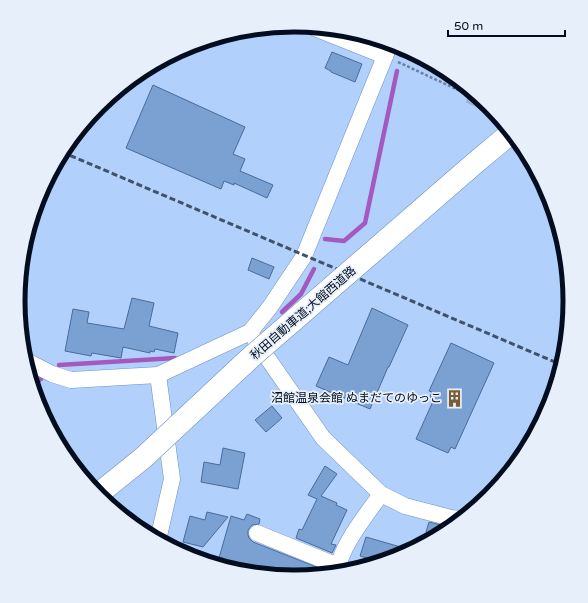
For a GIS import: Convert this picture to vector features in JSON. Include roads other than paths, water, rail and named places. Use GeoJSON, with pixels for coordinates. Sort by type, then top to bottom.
{"type":"FeatureCollection","features":[{"type":"Feature","properties":{"kind":"highway","name":"秋田自動車道;大館西道路"},"geometry":{"type":"LineString","coordinates":[[103,490],[143,458],[250,358],[475,163],[507,138]]}},
{"type":"Feature","properties":{"kind":"street"},"geometry":{"type":"LineString","coordinates":[[32,364],[52,374],[70,380],[158,375],[250,332],[270,307],[304,256],[387,50],[352,39]]}},
{"type":"Feature","properties":{"kind":"street"},"geometry":{"type":"LineString","coordinates":[[250,332],[323,438],[381,494],[405,506],[453,518]]}},
{"type":"Feature","properties":{"kind":"street"},"geometry":{"type":"LineString","coordinates":[[158,375],[172,479],[159,534]]}},
{"type":"Feature","properties":{"kind":"street"},"geometry":{"type":"LineString","coordinates":[[339,566],[349,541],[381,494]]}},
{"type":"Feature","properties":{"kind":"street"},"geometry":{"type":"LineString","coordinates":[[257,533],[334,567]]}},
{"type":"Feature","properties":{"kind":"waterway"},"geometry":{"type":"LineString","coordinates":[[325,239],[344,241],[365,223],[397,71]]}},
{"type":"Feature","properties":{"kind":"waterway"},"geometry":{"type":"LineString","coordinates":[[282,312],[301,294],[314,269]]}},
{"type":"Feature","properties":{"kind":"waterway"},"geometry":{"type":"LineString","coordinates":[[59,365],[175,358]]}},
{"type":"Feature","properties":{"kind":"waterway"},"geometry":{"type":"LineString","coordinates":[[37,381],[41,379]]}},
{"type":"Feature","properties":{"kind":"railway"},"geometry":{"type":"LineString","coordinates":[[68,155],[556,362]]}},
{"type":"Feature","properties":{"kind":"place","name":"沼館温泉会館 ぬまだてのゆっこ"},"geometry":{"type":"Point","coordinates":[455,398]}}]}
